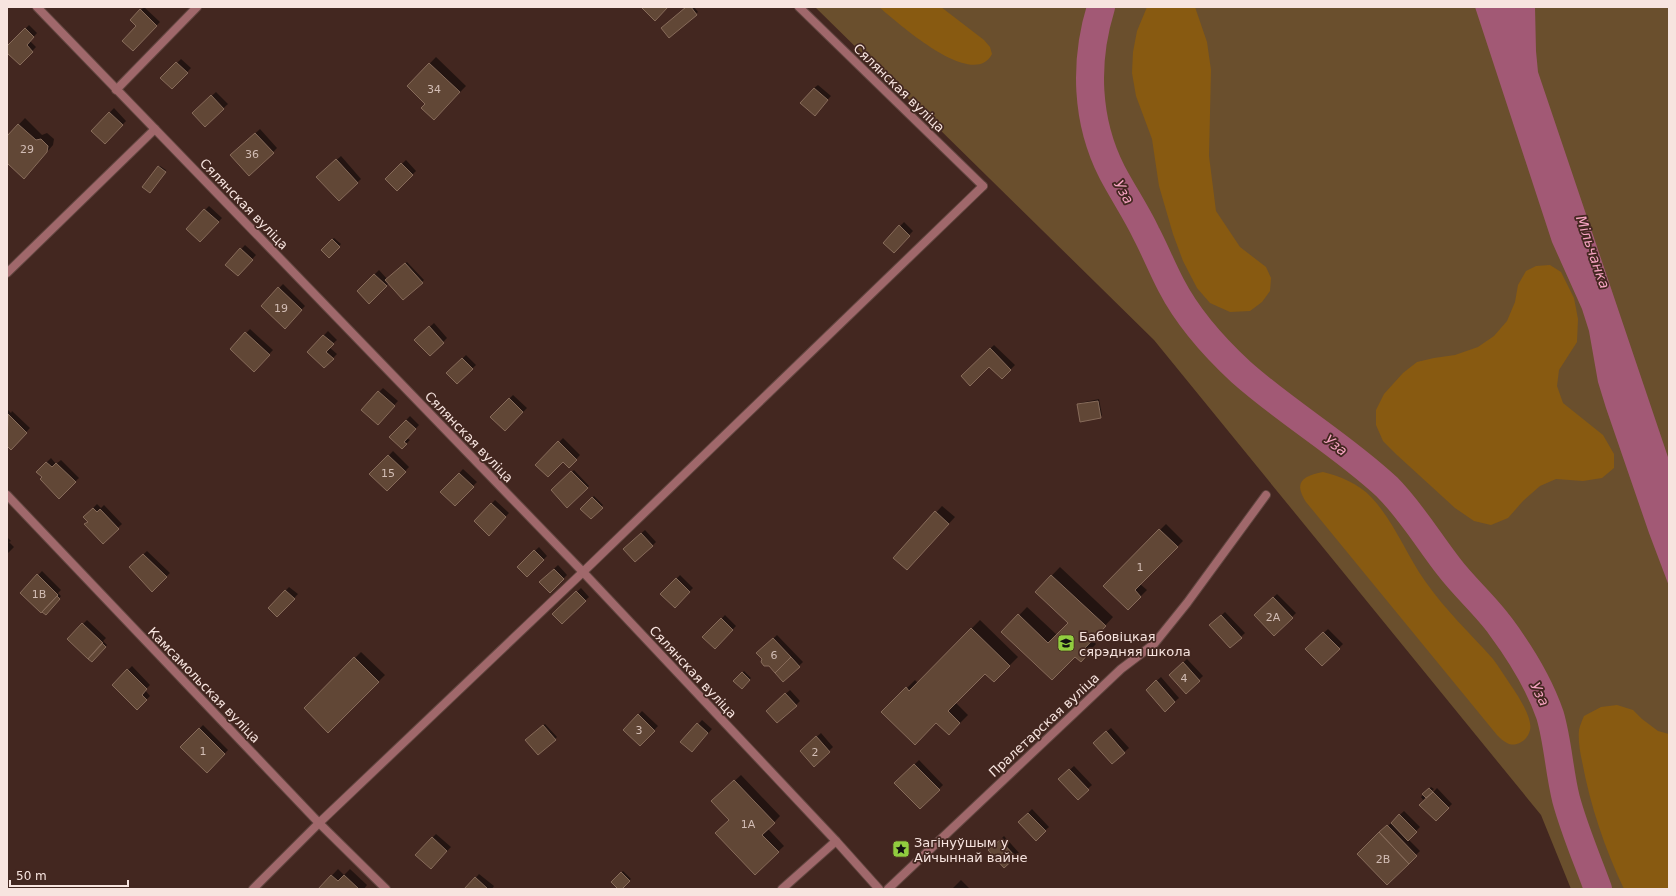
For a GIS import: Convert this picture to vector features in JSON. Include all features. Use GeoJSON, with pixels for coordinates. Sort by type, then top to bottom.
{"type":"FeatureCollection","features":[{"type":"Feature","properties":{"kind":"street","name":"Сялянская вуліца"},"geometry":{"type":"LineString","coordinates":[[37,7],[583,572],[836,841],[879,889]]}},
{"type":"Feature","properties":{"kind":"street"},"geometry":{"type":"LineString","coordinates":[[116,90],[197,7]]}},
{"type":"Feature","properties":{"kind":"street","name":"Сялянская вуліца"},"geometry":{"type":"LineString","coordinates":[[583,572],[983,186],[799,7]]}},
{"type":"Feature","properties":{"kind":"street"},"geometry":{"type":"LineString","coordinates":[[7,274],[155,129]]}},
{"type":"Feature","properties":{"kind":"street","name":"Камсамольская вуліца"},"geometry":{"type":"LineString","coordinates":[[7,494],[319,823],[386,889]]}},
{"type":"Feature","properties":{"kind":"street","name":"Пралетарская вуліца"},"geometry":{"type":"LineString","coordinates":[[888,889],[1121,669],[1154,644],[1188,603],[1266,495]]}},
{"type":"Feature","properties":{"kind":"street"},"geometry":{"type":"LineString","coordinates":[[253,889],[319,823],[583,572]]}},
{"type":"Feature","properties":{"kind":"street"},"geometry":{"type":"LineString","coordinates":[[782,889],[836,841]]}},
{"type":"Feature","properties":{"kind":"shaded area"},"geometry":{"type":"Polygon","coordinates":[[[815,7],[1090,7],[1084,28],[1080,70],[1080,92],[1087,135],[1102,176],[1179,320],[1197,307],[1152,221],[1118,164],[1110,143],[1105,123],[1100,86],[1101,67],[1113,7],[1669,7],[1669,889],[1571,889],[1541,815],[1154,340],[815,7]]]}},
{"type":"Feature","properties":{"kind":"shaded area"},"geometry":{"type":"Polygon","coordinates":[[[879,7],[941,7],[984,40],[990,47],[992,54],[982,63],[969,64],[953,59],[935,50],[879,7]]]}},
{"type":"Feature","properties":{"kind":"shaded area"},"geometry":{"type":"Polygon","coordinates":[[[1147,7],[1195,7],[1207,42],[1211,70],[1209,156],[1216,211],[1240,247],[1266,267],[1271,278],[1270,291],[1262,302],[1250,311],[1230,312],[1210,303],[1197,288],[1183,261],[1173,234],[1159,186],[1152,139],[1136,96],[1132,73],[1133,52],[1137,31],[1147,7]]]}},
{"type":"Feature","properties":{"kind":"shaded area"},"geometry":{"type":"Polygon","coordinates":[[[1550,265],[1561,272],[1574,298],[1578,319],[1577,342],[1559,370],[1557,386],[1563,403],[1603,435],[1614,454],[1614,468],[1602,478],[1583,481],[1556,479],[1540,486],[1523,501],[1508,518],[1491,525],[1474,521],[1455,508],[1383,441],[1376,425],[1376,410],[1384,394],[1403,373],[1417,362],[1455,355],[1478,347],[1494,336],[1507,321],[1515,302],[1518,285],[1526,271],[1536,266],[1550,265]]]}},
{"type":"Feature","properties":{"kind":"shaded area"},"geometry":{"type":"Polygon","coordinates":[[[1323,472],[1349,481],[1361,488],[1379,506],[1393,527],[1418,571],[1433,592],[1449,612],[1495,662],[1520,700],[1527,713],[1530,725],[1529,734],[1524,740],[1518,744],[1510,744],[1497,735],[1306,502],[1300,489],[1302,481],[1305,478],[1323,472]]]}},
{"type":"Feature","properties":{"kind":"shaded area"},"geometry":{"type":"Polygon","coordinates":[[[1617,705],[1633,710],[1658,731],[1669,734],[1669,889],[1624,889],[1604,843],[1594,810],[1585,777],[1579,742],[1580,725],[1584,716],[1601,707],[1617,705]]]}},
{"type":"Feature","properties":{"kind":"water","name":"Мільчанка"},"geometry":{"type":"Polygon","coordinates":[[[1475,7],[1535,7],[1538,72],[1669,460],[1669,586],[1606,408],[1598,382],[1589,331],[1582,309],[1552,242],[1475,7]]]}},
{"type":"Feature","properties":{"kind":"building"},"geometry":{"type":"Polygon","coordinates":[[[641,7],[668,7],[655,21],[641,7]]]}},
{"type":"Feature","properties":{"kind":"building"},"geometry":{"type":"Polygon","coordinates":[[[686,7],[691,7],[697,15],[669,38],[661,28],[686,7]]]}},
{"type":"Feature","properties":{"kind":"building"},"geometry":{"type":"Polygon","coordinates":[[[140,9],[157,26],[133,51],[122,41],[136,26],[130,20],[140,9]]]}},
{"type":"Feature","properties":{"kind":"building"},"geometry":{"type":"Polygon","coordinates":[[[25,28],[34,37],[27,45],[33,52],[20,65],[7,53],[7,46],[25,28]]]}},
{"type":"Feature","properties":{"kind":"building"},"geometry":{"type":"Polygon","coordinates":[[[176,62],[188,73],[172,89],[160,78],[176,62]]]}},
{"type":"Feature","properties":{"kind":"building"},"geometry":{"type":"Polygon","coordinates":[[[429,63],[460,92],[434,120],[421,108],[425,104],[407,86],[429,63]]]}},
{"type":"Feature","properties":{"kind":"building"},"geometry":{"type":"Polygon","coordinates":[[[814,88],[828,100],[815,116],[800,103],[814,88]]]}},
{"type":"Feature","properties":{"kind":"building"},"geometry":{"type":"Polygon","coordinates":[[[211,95],[224,109],[205,127],[192,113],[211,95]]]}},
{"type":"Feature","properties":{"kind":"building"},"geometry":{"type":"Polygon","coordinates":[[[109,112],[123,125],[105,144],[91,131],[109,112]]]}},
{"type":"Feature","properties":{"kind":"building"},"geometry":{"type":"Polygon","coordinates":[[[18,124],[36,140],[41,139],[48,146],[47,152],[24,179],[7,163],[7,136],[18,124]]]}},
{"type":"Feature","properties":{"kind":"building"},"geometry":{"type":"Polygon","coordinates":[[[255,133],[274,153],[249,176],[230,155],[255,133]]]}},
{"type":"Feature","properties":{"kind":"building"},"geometry":{"type":"Polygon","coordinates":[[[336,159],[358,183],[339,201],[316,177],[336,159]]]}},
{"type":"Feature","properties":{"kind":"building"},"geometry":{"type":"Polygon","coordinates":[[[401,163],[413,175],[397,191],[385,179],[401,163]]]}},
{"type":"Feature","properties":{"kind":"building"},"geometry":{"type":"Polygon","coordinates":[[[158,166],[166,172],[150,193],[142,187],[158,166]]]}},
{"type":"Feature","properties":{"kind":"building"},"geometry":{"type":"Polygon","coordinates":[[[204,209],[219,222],[200,242],[186,229],[204,209]]]}},
{"type":"Feature","properties":{"kind":"building"},"geometry":{"type":"Polygon","coordinates":[[[899,225],[910,236],[894,253],[883,243],[899,225]]]}},
{"type":"Feature","properties":{"kind":"building"},"geometry":{"type":"Polygon","coordinates":[[[332,239],[340,247],[329,258],[321,250],[332,239]]]}},
{"type":"Feature","properties":{"kind":"building"},"geometry":{"type":"Polygon","coordinates":[[[240,248],[253,260],[238,276],[225,265],[240,248]]]}},
{"type":"Feature","properties":{"kind":"building"},"geometry":{"type":"Polygon","coordinates":[[[405,263],[423,283],[403,300],[385,280],[405,263]]]}},
{"type":"Feature","properties":{"kind":"building"},"geometry":{"type":"Polygon","coordinates":[[[374,274],[387,286],[369,304],[357,291],[374,274]]]}},
{"type":"Feature","properties":{"kind":"building"},"geometry":{"type":"Polygon","coordinates":[[[278,287],[302,310],[285,329],[261,306],[278,287]]]}},
{"type":"Feature","properties":{"kind":"building"},"geometry":{"type":"Polygon","coordinates":[[[429,326],[444,343],[430,356],[414,340],[429,326]]]}},
{"type":"Feature","properties":{"kind":"building"},"geometry":{"type":"Polygon","coordinates":[[[245,332],[270,355],[254,372],[230,349],[245,332]]]}},
{"type":"Feature","properties":{"kind":"building"},"geometry":{"type":"Polygon","coordinates":[[[323,335],[334,344],[326,352],[334,359],[324,368],[307,352],[323,335]]]}},
{"type":"Feature","properties":{"kind":"building"},"geometry":{"type":"Polygon","coordinates":[[[990,348],[1011,370],[1002,379],[989,367],[970,386],[961,376],[990,348]]]}},
{"type":"Feature","properties":{"kind":"building"},"geometry":{"type":"Polygon","coordinates":[[[462,358],[473,369],[457,384],[446,373],[462,358]]]}},
{"type":"Feature","properties":{"kind":"building"},"geometry":{"type":"Polygon","coordinates":[[[378,391],[395,406],[378,425],[361,410],[378,391]]]}},
{"type":"Feature","properties":{"kind":"building"},"geometry":{"type":"Polygon","coordinates":[[[509,398],[523,412],[505,431],[490,417],[509,398]]]}},
{"type":"Feature","properties":{"kind":"building"},"geometry":{"type":"Polygon","coordinates":[[[1098,401],[1101,418],[1080,422],[1077,404],[1098,401]]]}},
{"type":"Feature","properties":{"kind":"building"},"geometry":{"type":"Polygon","coordinates":[[[8,414],[27,433],[11,450],[7,446],[8,414]]]}},
{"type":"Feature","properties":{"kind":"building"},"geometry":{"type":"Polygon","coordinates":[[[406,420],[416,429],[404,442],[407,444],[402,449],[389,437],[406,420]]]}},
{"type":"Feature","properties":{"kind":"building"},"geometry":{"type":"Polygon","coordinates":[[[558,441],[577,460],[569,468],[563,462],[548,477],[535,465],[558,441]]]}},
{"type":"Feature","properties":{"kind":"building"},"geometry":{"type":"Polygon","coordinates":[[[388,455],[406,472],[387,491],[369,474],[388,455]]]}},
{"type":"Feature","properties":{"kind":"building"},"geometry":{"type":"Polygon","coordinates":[[[46,462],[52,467],[56,463],[76,482],[59,499],[40,479],[42,477],[36,472],[46,462]]]}},
{"type":"Feature","properties":{"kind":"building"},"geometry":{"type":"Polygon","coordinates":[[[571,471],[588,488],[567,508],[551,490],[571,471]]]}},
{"type":"Feature","properties":{"kind":"building"},"geometry":{"type":"Polygon","coordinates":[[[459,473],[474,487],[455,506],[440,492],[459,473]]]}},
{"type":"Feature","properties":{"kind":"building"},"geometry":{"type":"Polygon","coordinates":[[[592,497],[603,508],[591,519],[580,509],[592,497]]]}},
{"type":"Feature","properties":{"kind":"building"},"geometry":{"type":"Polygon","coordinates":[[[491,503],[506,517],[489,536],[474,521],[491,503]]]}},
{"type":"Feature","properties":{"kind":"building"},"geometry":{"type":"Polygon","coordinates":[[[93,508],[97,512],[100,509],[119,529],[103,544],[84,524],[88,522],[83,517],[93,508]]]}},
{"type":"Feature","properties":{"kind":"building"},"geometry":{"type":"Polygon","coordinates":[[[935,511],[949,524],[907,570],[893,558],[935,511]]]}},
{"type":"Feature","properties":{"kind":"building"},"geometry":{"type":"Polygon","coordinates":[[[1159,529],[1178,547],[1135,590],[1141,597],[1128,610],[1103,586],[1159,529]]]}},
{"type":"Feature","properties":{"kind":"building"},"geometry":{"type":"Polygon","coordinates":[[[641,533],[653,546],[635,562],[623,549],[641,533]]]}},
{"type":"Feature","properties":{"kind":"building"},"geometry":{"type":"Polygon","coordinates":[[[534,550],[544,560],[527,577],[517,567],[534,550]]]}},
{"type":"Feature","properties":{"kind":"building"},"geometry":{"type":"Polygon","coordinates":[[[143,554],[167,577],[152,592],[129,567],[143,554]]]}},
{"type":"Feature","properties":{"kind":"building"},"geometry":{"type":"Polygon","coordinates":[[[554,569],[564,579],[550,593],[539,582],[554,569]]]}},
{"type":"Feature","properties":{"kind":"building"},"geometry":{"type":"Polygon","coordinates":[[[37,574],[58,595],[41,613],[20,593],[37,574]]]}},
{"type":"Feature","properties":{"kind":"building"},"geometry":{"type":"Polygon","coordinates":[[[1051,575],[1106,626],[1084,649],[1089,653],[1081,662],[1075,657],[1052,680],[1001,632],[1018,614],[1048,643],[1068,623],[1035,592],[1051,575]]]}},
{"type":"Feature","properties":{"kind":"building"},"geometry":{"type":"Polygon","coordinates":[[[676,578],[690,592],[675,608],[660,594],[676,578]]]}},
{"type":"Feature","properties":{"kind":"building"},"geometry":{"type":"Polygon","coordinates":[[[285,590],[295,599],[277,617],[268,608],[285,590]]]}},
{"type":"Feature","properties":{"kind":"building"},"geometry":{"type":"Polygon","coordinates":[[[576,591],[586,601],[562,624],[552,614],[576,591]]]}},
{"type":"Feature","properties":{"kind":"building"},"geometry":{"type":"Polygon","coordinates":[[[57,596],[60,599],[46,615],[42,612],[57,596]]]}},
{"type":"Feature","properties":{"kind":"building"},"geometry":{"type":"Polygon","coordinates":[[[1273,597],[1293,618],[1274,636],[1254,615],[1273,597]]]}},
{"type":"Feature","properties":{"kind":"building"},"geometry":{"type":"Polygon","coordinates":[[[1221,615],[1242,638],[1230,648],[1209,625],[1221,615]]]}},
{"type":"Feature","properties":{"kind":"building"},"geometry":{"type":"Polygon","coordinates":[[[721,618],[733,630],[715,649],[702,637],[721,618]]]}},
{"type":"Feature","properties":{"kind":"building"},"geometry":{"type":"Polygon","coordinates":[[[82,623],[103,643],[88,659],[67,639],[82,623]]]}},
{"type":"Feature","properties":{"kind":"building"},"geometry":{"type":"Polygon","coordinates":[[[971,628],[1010,666],[994,682],[985,674],[948,711],[960,723],[949,735],[936,723],[915,745],[881,712],[906,687],[909,691],[971,628]]]}},
{"type":"Feature","properties":{"kind":"building"},"geometry":{"type":"Polygon","coordinates":[[[1323,632],[1340,649],[1322,666],[1305,649],[1323,632]]]}},
{"type":"Feature","properties":{"kind":"building"},"geometry":{"type":"Polygon","coordinates":[[[773,638],[791,657],[775,673],[769,666],[764,666],[761,662],[762,659],[756,653],[773,638]]]}},
{"type":"Feature","properties":{"kind":"building"},"geometry":{"type":"Polygon","coordinates":[[[102,643],[106,647],[92,662],[88,659],[102,643]]]}},
{"type":"Feature","properties":{"kind":"building"},"geometry":{"type":"Polygon","coordinates":[[[354,657],[379,682],[328,733],[304,708],[354,657]]]}},
{"type":"Feature","properties":{"kind":"building"},"geometry":{"type":"Polygon","coordinates":[[[791,657],[800,667],[783,682],[775,673],[791,657]]]}},
{"type":"Feature","properties":{"kind":"building"},"geometry":{"type":"Polygon","coordinates":[[[1183,662],[1200,681],[1186,694],[1169,675],[1183,662]]]}},
{"type":"Feature","properties":{"kind":"building"},"geometry":{"type":"Polygon","coordinates":[[[127,669],[147,689],[142,695],[147,700],[137,710],[112,685],[127,669]]]}},
{"type":"Feature","properties":{"kind":"building"},"geometry":{"type":"Polygon","coordinates":[[[742,672],[750,680],[742,689],[733,681],[742,672]]]}},
{"type":"Feature","properties":{"kind":"building"},"geometry":{"type":"Polygon","coordinates":[[[1156,680],[1175,702],[1165,712],[1146,690],[1156,680]]]}},
{"type":"Feature","properties":{"kind":"building"},"geometry":{"type":"Polygon","coordinates":[[[785,693],[797,706],[777,723],[766,711],[785,693]]]}},
{"type":"Feature","properties":{"kind":"building"},"geometry":{"type":"Polygon","coordinates":[[[638,714],[655,731],[640,746],[623,730],[638,714]]]}},
{"type":"Feature","properties":{"kind":"building"},"geometry":{"type":"Polygon","coordinates":[[[697,723],[708,733],[692,752],[680,742],[697,723]]]}},
{"type":"Feature","properties":{"kind":"building"},"geometry":{"type":"Polygon","coordinates":[[[543,725],[556,740],[538,755],[525,740],[543,725]]]}},
{"type":"Feature","properties":{"kind":"building"},"geometry":{"type":"Polygon","coordinates":[[[199,728],[225,754],[207,773],[180,747],[199,728]]]}},
{"type":"Feature","properties":{"kind":"building"},"geometry":{"type":"Polygon","coordinates":[[[1106,731],[1125,753],[1112,764],[1093,743],[1106,731]]]}},
{"type":"Feature","properties":{"kind":"building"},"geometry":{"type":"Polygon","coordinates":[[[816,736],[830,752],[814,767],[800,751],[816,736]]]}},
{"type":"Feature","properties":{"kind":"building"},"geometry":{"type":"Polygon","coordinates":[[[914,764],[940,790],[920,809],[894,783],[914,764]]]}},
{"type":"Feature","properties":{"kind":"building"},"geometry":{"type":"Polygon","coordinates":[[[1069,769],[1089,790],[1078,800],[1058,779],[1069,769]]]}},
{"type":"Feature","properties":{"kind":"building"},"geometry":{"type":"Polygon","coordinates":[[[734,780],[775,823],[762,835],[779,852],[755,875],[715,833],[729,820],[711,801],[734,780]]]}},
{"type":"Feature","properties":{"kind":"building"},"geometry":{"type":"Polygon","coordinates":[[[1429,788],[1433,792],[1426,798],[1422,794],[1429,788]]]}},
{"type":"Feature","properties":{"kind":"building"},"geometry":{"type":"Polygon","coordinates":[[[1433,792],[1449,808],[1436,821],[1419,805],[1433,792]]]}},
{"type":"Feature","properties":{"kind":"building"},"geometry":{"type":"Polygon","coordinates":[[[1028,813],[1046,831],[1036,841],[1018,822],[1028,813]]]}},
{"type":"Feature","properties":{"kind":"building"},"geometry":{"type":"Polygon","coordinates":[[[1399,814],[1417,832],[1408,841],[1391,823],[1399,814]]]}},
{"type":"Feature","properties":{"kind":"building"},"geometry":{"type":"Polygon","coordinates":[[[1387,825],[1417,856],[1409,864],[1379,832],[1387,825]]]}},
{"type":"Feature","properties":{"kind":"building"},"geometry":{"type":"Polygon","coordinates":[[[1379,832],[1409,864],[1387,885],[1357,854],[1379,832]]]}},
{"type":"Feature","properties":{"kind":"building"},"geometry":{"type":"Polygon","coordinates":[[[432,837],[447,851],[431,869],[415,855],[432,837]]]}},
{"type":"Feature","properties":{"kind":"building"},"geometry":{"type":"Polygon","coordinates":[[[1000,840],[1016,857],[1004,868],[988,850],[1000,840]]]}},
{"type":"Feature","properties":{"kind":"building"},"geometry":{"type":"Polygon","coordinates":[[[621,872],[630,881],[622,889],[618,889],[611,882],[621,872]]]}},
{"type":"Feature","properties":{"kind":"building"},"geometry":{"type":"Polygon","coordinates":[[[331,875],[338,881],[344,875],[359,889],[318,889],[331,875]]]}},
{"type":"Feature","properties":{"kind":"building"},"geometry":{"type":"Polygon","coordinates":[[[475,877],[488,889],[464,889],[475,877]]]}},
{"type":"Feature","properties":{"kind":"waterway","name":"Уза"},"geometry":{"type":"LineString","coordinates":[[1101,7],[1092,49],[1090,70],[1090,91],[1097,132],[1103,153],[1112,172],[1142,225],[1178,297],[1202,332],[1241,372],[1352,457],[1396,496],[1455,575],[1495,619],[1508,637],[1535,680],[1546,703],[1555,736],[1569,810],[1598,889]]}},
{"type":"Feature","properties":{"kind":"place","name":"Бабовіцкая сярэдняя школа"},"geometry":{"type":"Point","coordinates":[1066,643]}},
{"type":"Feature","properties":{"kind":"place","name":"Загінуўшым у Айчыннай вайне"},"geometry":{"type":"Point","coordinates":[901,849]}}]}
